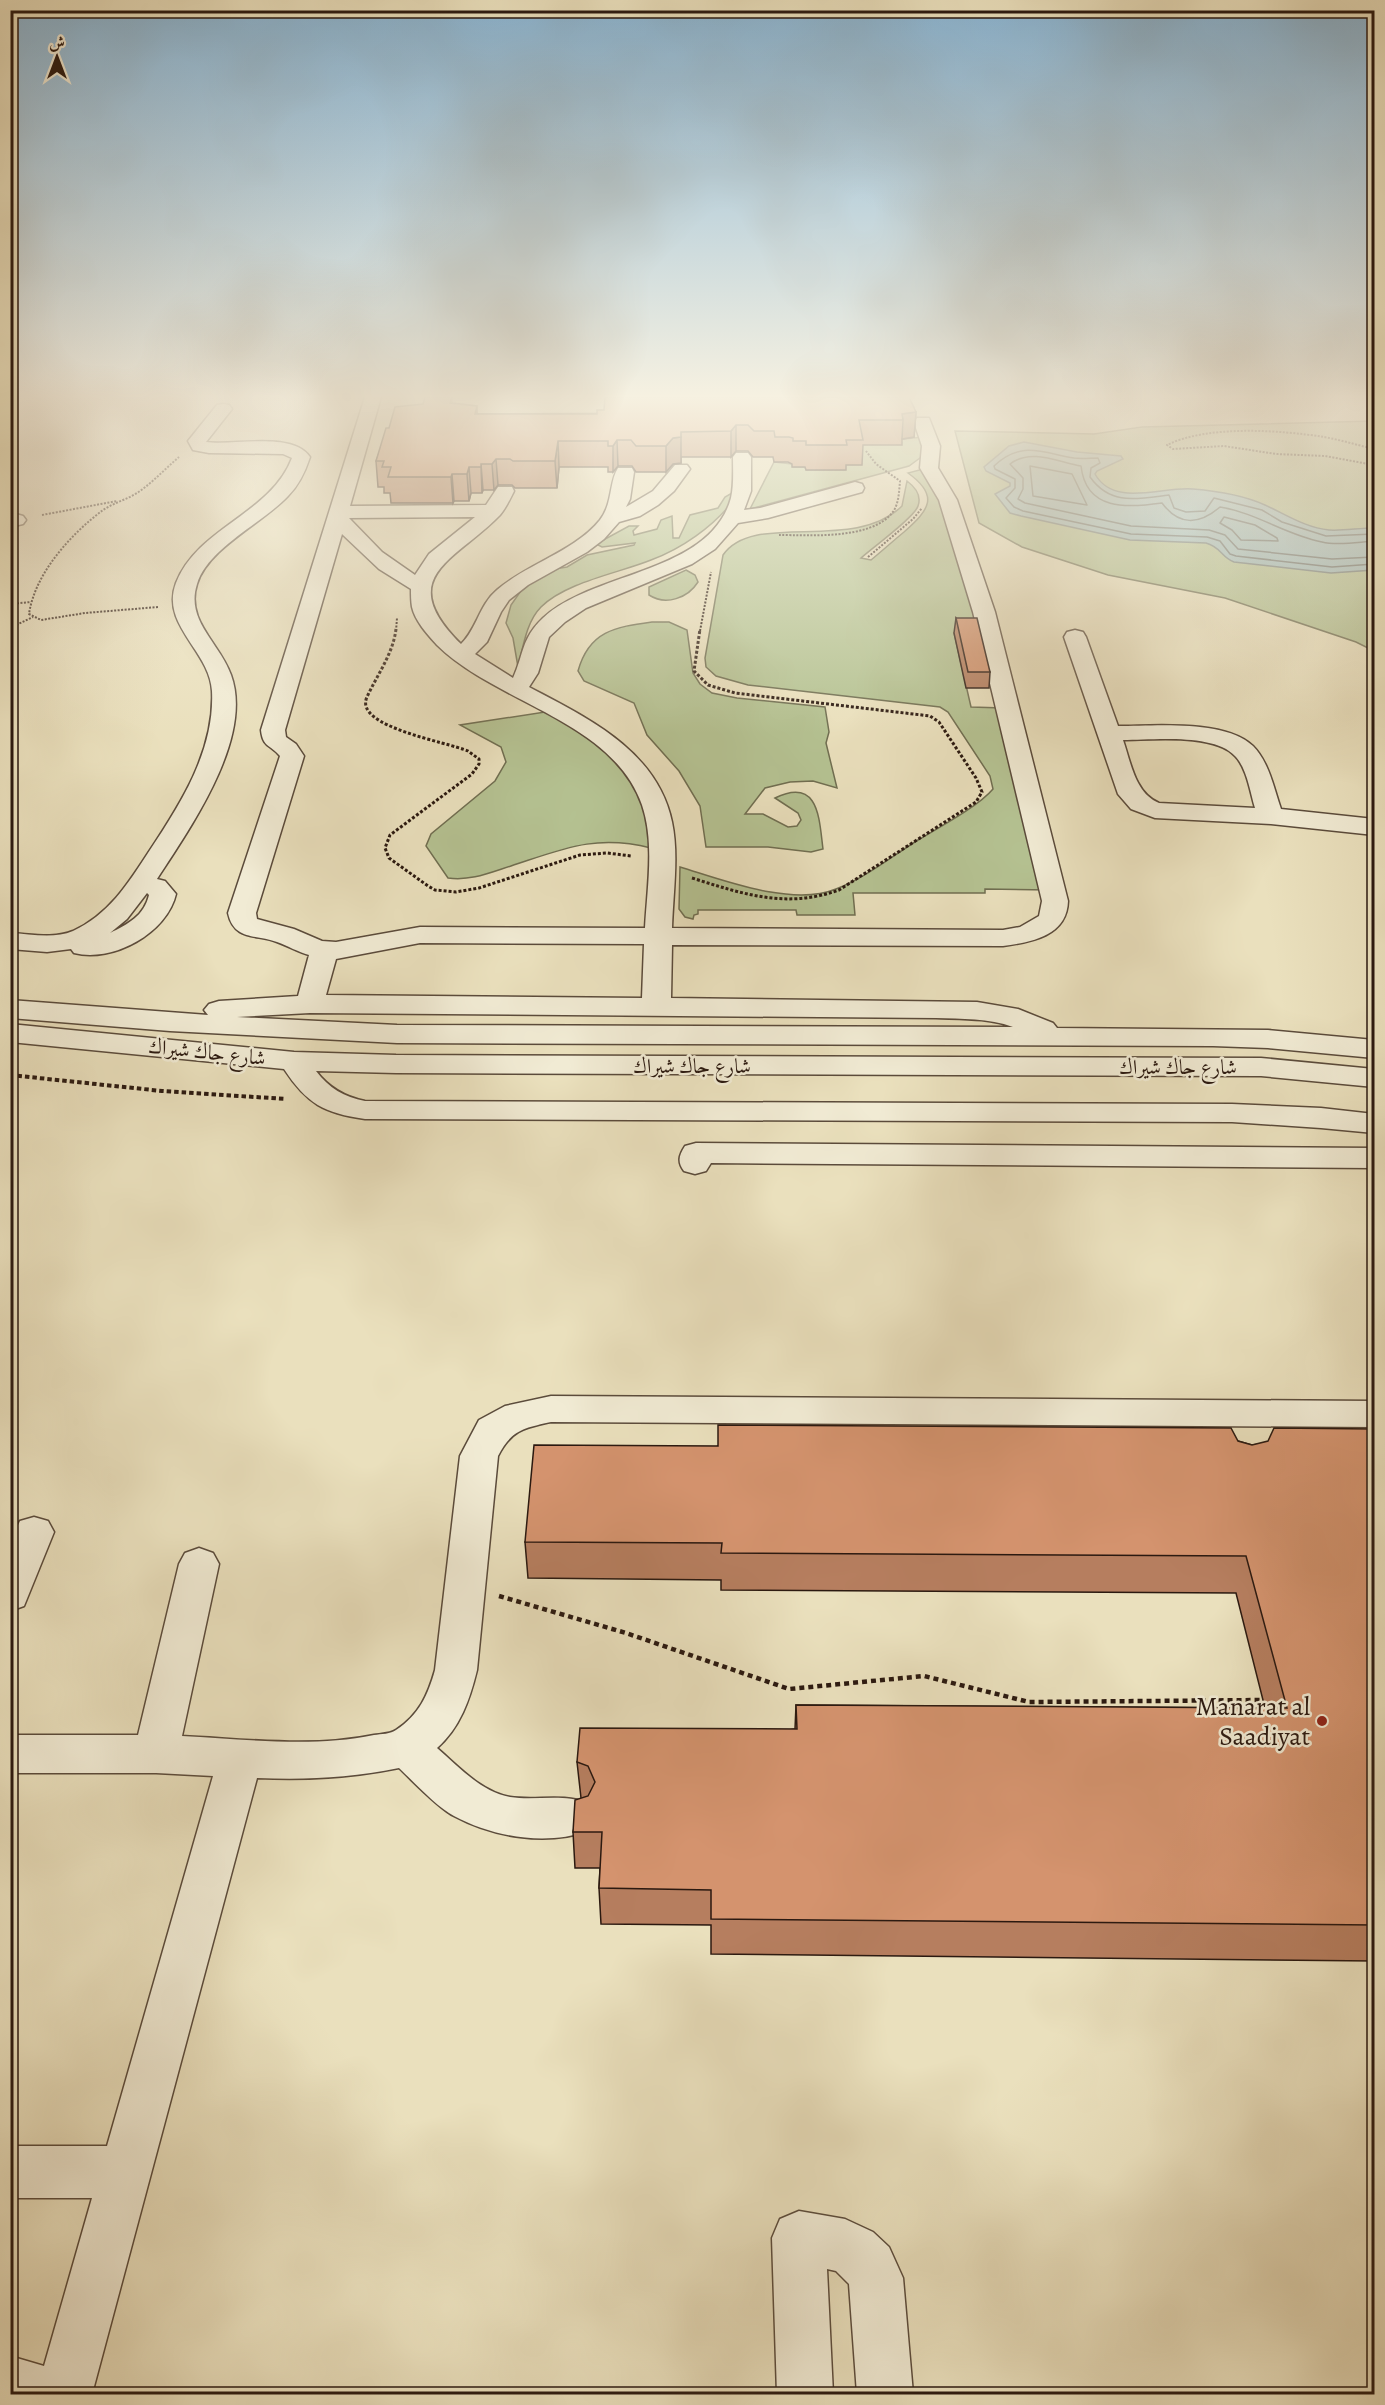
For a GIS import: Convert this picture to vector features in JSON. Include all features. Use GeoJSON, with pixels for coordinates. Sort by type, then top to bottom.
{"type":"FeatureCollection","features":[{"type":"Feature","properties":{"kind":"street"},"geometry":{"type":"LineString","coordinates":[[50,944],[73,941],[93,932],[118,915],[142,883],[182,821],[203,781],[212,758],[222,718],[224,699],[220,673],[207,648],[190,626],[182,604],[186,584],[197,563],[261,509]]}},
{"type":"Feature","properties":{"kind":"street"},"geometry":{"type":"LineString","coordinates":[[339,509],[273,729],[274,740],[288,750],[292,756],[241,918],[249,927],[276,933],[300,944],[324,950],[354,950],[394,939],[420,935],[1003,938],[1034,932],[1052,918],[1056,910],[984,612],[951,509]]}},
{"type":"Feature","properties":{"kind":"street"},"geometry":{"type":"LineString","coordinates":[[461,654],[480,639],[489,612],[504,594],[530,575],[590,542],[603,531],[615,509]]}},
{"type":"Feature","properties":{"kind":"street"},"geometry":{"type":"LineString","coordinates":[[611,518],[638,509]]}},
{"type":"Feature","properties":{"kind":"street"},"geometry":{"type":"LineString","coordinates":[[515,689],[528,672],[534,645],[540,635],[558,617],[583,602],[675,564],[708,543],[731,518],[735,509]]}},
{"type":"Feature","properties":{"kind":"street"},"geometry":{"type":"LineString","coordinates":[[731,518],[778,509]]}},
{"type":"Feature","properties":{"kind":"street"},"geometry":{"type":"LineString","coordinates":[[338,514],[493,511]]}},
{"type":"Feature","properties":{"kind":"street"},"geometry":{"type":"LineString","coordinates":[[493,511],[433,560],[421,586],[422,606],[426,618],[439,635],[461,654],[515,689],[599,736],[632,767],[653,802],[659,821],[660,867],[656,1007]]}},
{"type":"Feature","properties":{"kind":"street"},"geometry":{"type":"LineString","coordinates":[[338,514],[357,539],[394,570],[421,586]]}},
{"type":"Feature","properties":{"kind":"street"},"geometry":{"type":"LineString","coordinates":[[1075,636],[1130,794],[1140,804],[1155,810],[1272,816],[1374,827]]}},
{"type":"Feature","properties":{"kind":"street"},"geometry":{"type":"LineString","coordinates":[[1109,733],[1196,735],[1233,743],[1247,755],[1272,816]]}},
{"type":"Feature","properties":{"kind":"street"},"geometry":{"type":"LineString","coordinates":[[10,941],[62,947],[89,947],[129,936],[151,918],[163,899],[161,891],[142,883]]}},
{"type":"Feature","properties":{"kind":"street"},"geometry":{"type":"LineString","coordinates":[[10,930],[53,934],[93,932]]}},
{"type":"Feature","properties":{"kind":"street"},"geometry":{"type":"LineString","coordinates":[[310,1003],[324,950]]}},
{"type":"Feature","properties":{"kind":"street"},"geometry":{"type":"LineString","coordinates":[[170,1022],[213,1011],[254,1005],[310,1003],[977,1011],[1008,1016],[1064,1038]]}},
{"type":"Feature","properties":{"kind":"street","name":"شارع جاك شيراك"},"geometry":{"type":"LineString","coordinates":[[10,1009],[170,1022],[397,1034],[1257,1038],[1374,1049]]}},
{"type":"Feature","properties":{"kind":"street","name":"شارع جاك شيراك"},"geometry":{"type":"LineString","coordinates":[[19,1037],[294,1061],[512,1065],[1261,1067],[1374,1078]]}},
{"type":"Feature","properties":{"kind":"street"},"geometry":{"type":"LineString","coordinates":[[294,1061],[312,1089],[321,1097],[335,1104],[365,1110],[1276,1115],[1374,1124]]}},
{"type":"Feature","properties":{"kind":"street"},"geometry":{"type":"LineString","coordinates":[[1121,1113],[1134,1155]]}},
{"type":"Feature","properties":{"kind":"street"},"geometry":{"type":"LineString","coordinates":[[695,1164],[696,1153],[936,1162],[1134,1155],[1374,1158]]}},
{"type":"Feature","properties":{"kind":"street"},"geometry":{"type":"LineString","coordinates":[[10,1754],[156,1754],[240,1760],[306,1761],[356,1758],[406,1748],[432,1726],[449,1698],[456,1670],[479,1456],[492,1430],[518,1416],[551,1409],[620,1408],[1234,1429],[1374,1414]]}},
{"type":"Feature","properties":{"kind":"street"},"geometry":{"type":"LineString","coordinates":[[10,1595],[34,1532]]}},
{"type":"Feature","properties":{"kind":"street"},"geometry":{"type":"LineString","coordinates":[[156,1754],[199,1564]]}},
{"type":"Feature","properties":{"kind":"street"},"geometry":{"type":"LineString","coordinates":[[406,1748],[469,1802],[509,1817],[572,1817]]}},
{"type":"Feature","properties":{"kind":"street"},"geometry":{"type":"LineString","coordinates":[[64,2394],[240,1760]]}},
{"type":"Feature","properties":{"kind":"street"},"geometry":{"type":"LineString","coordinates":[[10,2172],[126,2172]]}},
{"type":"Feature","properties":{"kind":"street"},"geometry":{"type":"LineString","coordinates":[[806,2394],[799,2238],[851,2247],[866,2259],[872,2268],[876,2278],[885,2394]]}},
{"type":"Feature","properties":{"kind":"street"},"geometry":{"type":"LineString","coordinates":[[10,2384],[42,2394]]}},
{"type":"Feature","properties":{"kind":"path"},"geometry":{"type":"LineString","coordinates":[[13,520],[74,509]]}},
{"type":"Feature","properties":{"kind":"path"},"geometry":{"type":"LineString","coordinates":[[33,617],[29,614],[31,602],[42,580],[65,546],[105,509]]}},
{"type":"Feature","properties":{"kind":"path"},"geometry":{"type":"LineString","coordinates":[[774,535],[834,534],[863,529],[881,522],[894,509]]}},
{"type":"Feature","properties":{"kind":"path"},"geometry":{"type":"LineString","coordinates":[[868,556],[913,519],[921,509]]}},
{"type":"Feature","properties":{"kind":"path"},"geometry":{"type":"LineString","coordinates":[[394,570],[392,596],[397,618],[396,633],[364,706],[368,714],[381,723],[468,751],[479,759],[477,769],[465,780],[390,835],[385,848],[389,858],[435,890],[456,892],[479,888],[580,855],[620,854],[716,886],[768,899],[815,899],[839,890],[982,796],[975,778],[939,722],[930,716],[735,693],[708,685],[696,677],[694,664],[713,564]]}},
{"type":"Feature","properties":{"kind":"path"},"geometry":{"type":"LineString","coordinates":[[10,604],[31,602]]}},
{"type":"Feature","properties":{"kind":"path"},"geometry":{"type":"LineString","coordinates":[[10,628],[33,617],[51,619],[85,612],[129,611],[182,604]]}},
{"type":"Feature","properties":{"kind":"path"},"geometry":{"type":"LineString","coordinates":[[10,1075],[162,1091],[335,1104]]}},
{"type":"Feature","properties":{"kind":"path"},"geometry":{"type":"LineString","coordinates":[[464,1586],[626,1633],[789,1689],[924,1676],[1029,1702],[1263,1700]]}},
{"type":"Feature","properties":{"kind":"green space"},"geometry":{"type":"Polygon","coordinates":[[[713,509],[726,509],[685,543],[662,555],[593,579],[552,598],[541,607],[532,620],[518,667],[513,638],[506,623],[511,605],[525,585],[548,570],[567,567],[587,555],[634,545],[635,543],[602,547],[596,544],[629,526],[638,526],[633,531],[634,535],[657,529],[661,520],[672,516],[673,538],[679,538],[690,515],[713,509]]]}},
{"type":"Feature","properties":{"kind":"green space"},"geometry":{"type":"Polygon","coordinates":[[[897,509],[916,509],[902,525],[861,558],[871,560],[913,524],[925,510],[946,509],[984,633],[954,633],[971,707],[1003,708],[1049,890],[985,889],[985,893],[853,893],[855,915],[797,915],[796,910],[698,910],[698,914],[694,915],[693,919],[685,917],[679,909],[680,867],[758,890],[799,895],[818,894],[836,889],[868,873],[968,809],[993,789],[990,776],[948,712],[940,707],[748,685],[716,676],[706,667],[705,658],[723,555],[738,542],[757,535],[780,532],[858,528],[882,520],[897,509]]]}},
{"type":"Feature","properties":{"kind":"green space"},"geometry":{"type":"Polygon","coordinates":[[[975,509],[1374,509],[1374,651],[1356,642],[1225,598],[1108,575],[1022,547],[979,523],[975,509]]]}},
{"type":"Feature","properties":{"kind":"green space"},"geometry":{"type":"Polygon","coordinates":[[[686,570],[695,575],[698,582],[689,592],[669,600],[649,595],[649,587],[686,570]]]}},
{"type":"Feature","properties":{"kind":"green space"},"geometry":{"type":"Polygon","coordinates":[[[669,622],[687,630],[693,673],[700,684],[712,693],[737,698],[825,707],[829,732],[826,743],[837,788],[813,781],[790,782],[765,788],[745,814],[763,814],[788,827],[797,826],[801,820],[798,813],[775,798],[790,793],[800,793],[814,804],[818,814],[823,849],[811,852],[768,847],[706,847],[700,806],[679,771],[647,735],[634,703],[584,681],[578,671],[589,647],[605,633],[626,626],[669,622]]]}},
{"type":"Feature","properties":{"kind":"green space"},"geometry":{"type":"Polygon","coordinates":[[[545,712],[598,741],[634,778],[651,808],[651,848],[613,843],[580,845],[480,876],[448,878],[426,846],[431,834],[495,781],[506,762],[501,747],[460,725],[545,712]]]}},
{"type":"Feature","properties":{"kind":"water"},"geometry":{"type":"Polygon","coordinates":[[[1007,509],[1272,509],[1320,529],[1374,528],[1374,570],[1331,573],[1234,562],[1206,543],[1130,540],[1010,513],[1007,509]]]}},
{"type":"Feature","properties":{"kind":"building"},"geometry":{"type":"Polygon","coordinates":[[[956,618],[977,618],[990,672],[968,672],[956,618]]]}},
{"type":"Feature","properties":{"kind":"building","name":"Manarat al Saadiyat"},"geometry":{"type":"Polygon","coordinates":[[[718,1425],[1231,1428],[1238,1441],[1252,1445],[1268,1441],[1274,1428],[1374,1429],[1374,1925],[711,1919],[711,1890],[599,1888],[602,1832],[573,1832],[575,1800],[588,1796],[595,1782],[588,1766],[577,1762],[580,1728],[797,1729],[796,1705],[1287,1708],[1246,1556],[721,1553],[722,1543],[525,1542],[534,1445],[718,1446],[718,1425]]]}},
{"type":"Feature","properties":{"kind":"place","name":"Manarat al Saadiyat"},"geometry":{"type":"Point","coordinates":[1322,1721]}}]}
